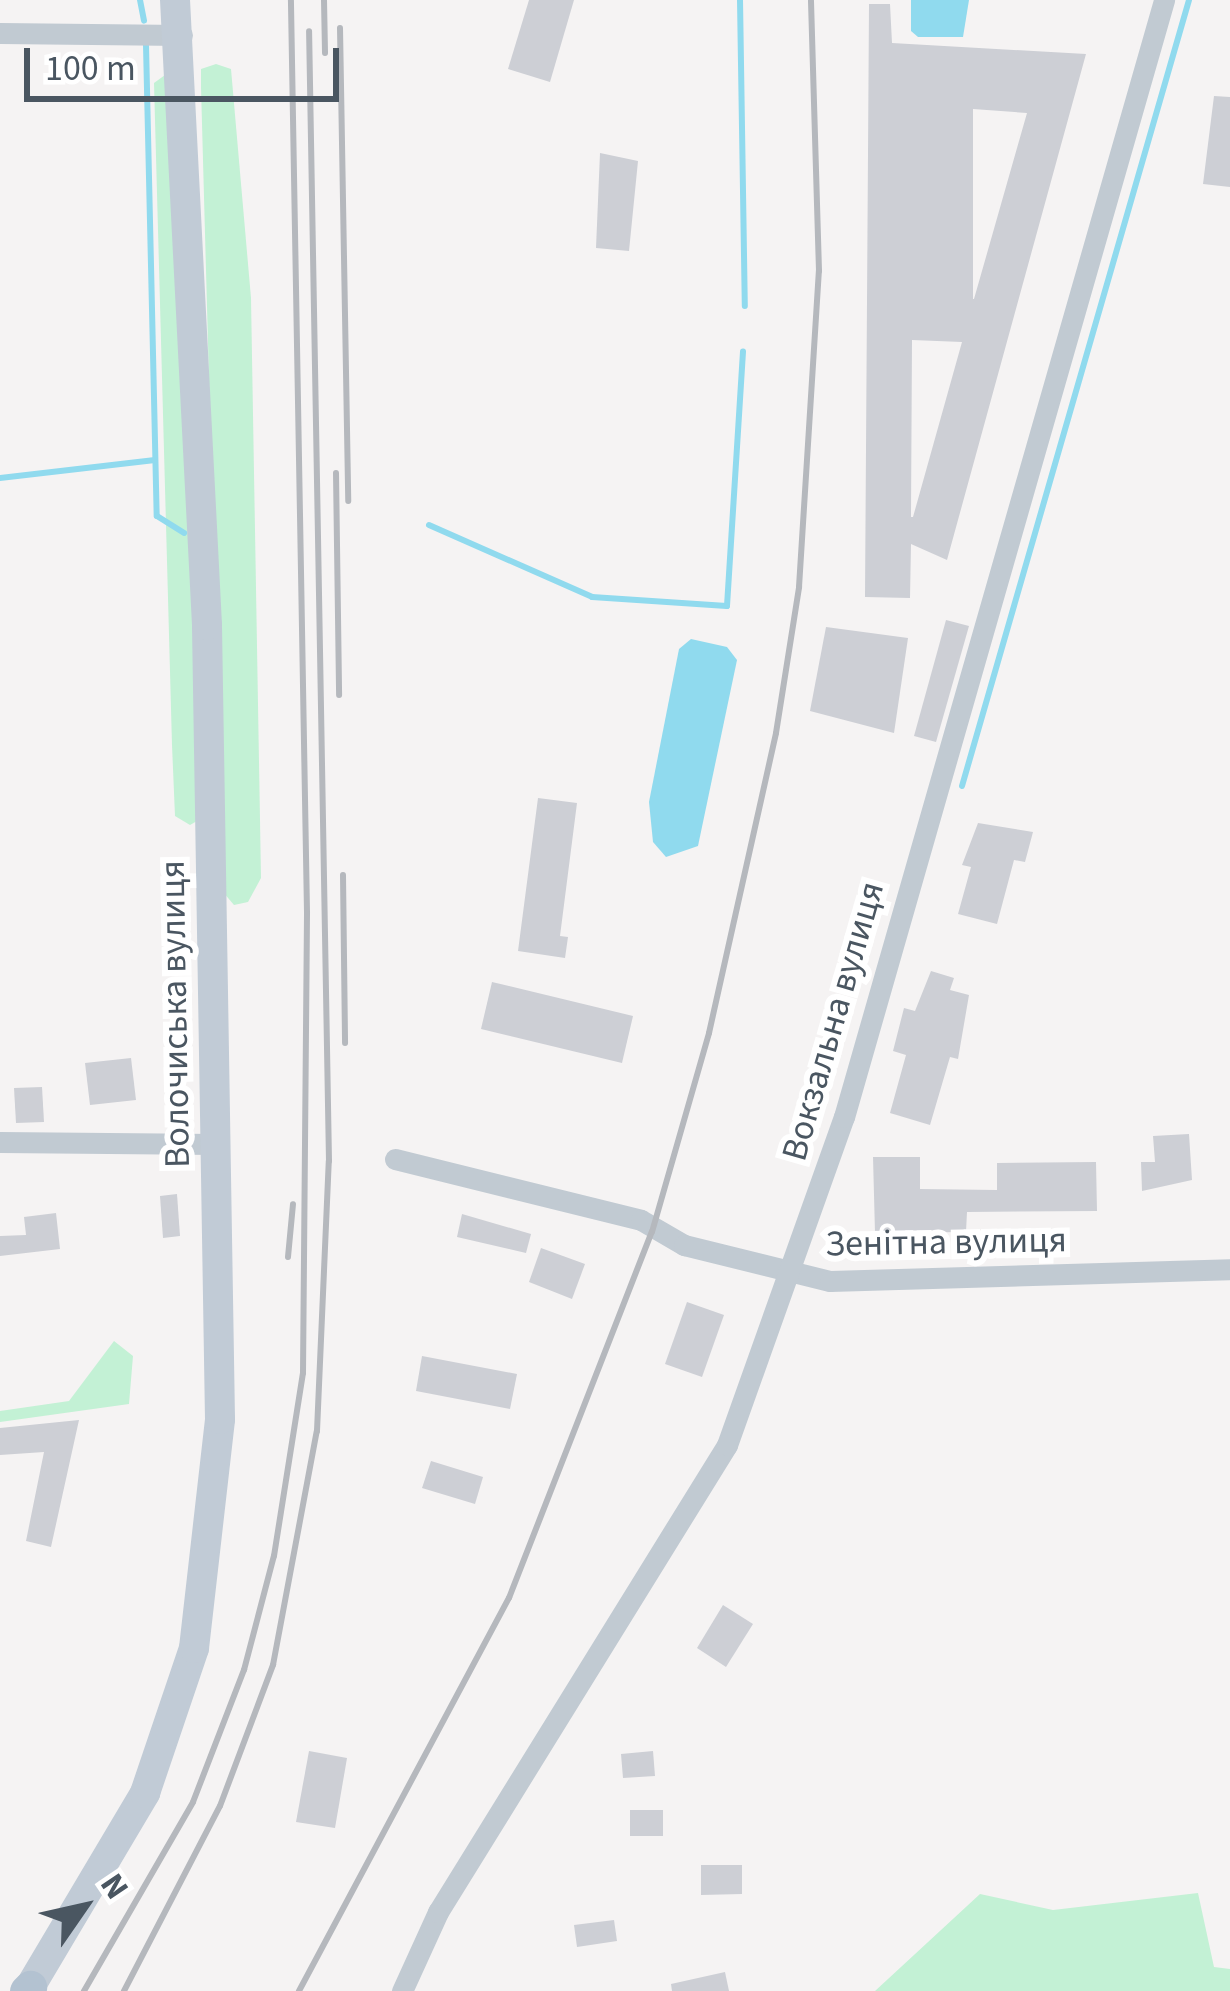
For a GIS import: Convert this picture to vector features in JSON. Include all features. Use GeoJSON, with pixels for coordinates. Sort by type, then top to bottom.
{"type":"FeatureCollection","features":[{"type":"Feature","properties":{"kind":"main road","name":"Волочиська вулиця"},"geometry":{"type":"LineString","coordinates":[[28,1990],[145,1792],[194,1648],[220,1418],[207,625],[182,35],[175,0]]}},
{"type":"Feature","properties":{"kind":"street","name":"Вокзальна вулиця"},"geometry":{"type":"LineString","coordinates":[[402,1991],[438,1912],[727,1445],[844,1118],[1164,0]]}},
{"type":"Feature","properties":{"kind":"street"},"geometry":{"type":"LineString","coordinates":[[0,33],[182,35]]}},
{"type":"Feature","properties":{"kind":"street"},"geometry":{"type":"LineString","coordinates":[[0,1142],[216,1144]]}},
{"type":"Feature","properties":{"kind":"street","name":"Зенітна вулиця"},"geometry":{"type":"LineString","coordinates":[[395,1159],[641,1220],[684,1245],[789,1273],[876,1281],[1230,1269]]}},
{"type":"Feature","properties":{"kind":"green space"},"geometry":{"type":"Polygon","coordinates":[[[216,64],[231,69],[251,298],[261,878],[248,902],[234,905],[223,892],[201,87],[201,69],[216,64]]]}},
{"type":"Feature","properties":{"kind":"green space"},"geometry":{"type":"Polygon","coordinates":[[[165,75],[204,817],[190,825],[175,816],[172,745],[154,83],[165,75]]]}},
{"type":"Feature","properties":{"kind":"green space"},"geometry":{"type":"Polygon","coordinates":[[[114,1341],[133,1356],[129,1404],[0,1422],[0,1411],[69,1401],[114,1341]]]}},
{"type":"Feature","properties":{"kind":"green space"},"geometry":{"type":"Polygon","coordinates":[[[1198,1893],[1214,1967],[1230,1969],[1230,1991],[875,1991],[980,1894],[1053,1910],[1198,1893]]]}},
{"type":"Feature","properties":{"kind":"water"},"geometry":{"type":"Polygon","coordinates":[[[911,0],[969,0],[963,37],[918,37],[911,31],[911,0]]]}},
{"type":"Feature","properties":{"kind":"water"},"geometry":{"type":"Polygon","coordinates":[[[691,639],[727,647],[737,660],[698,846],[666,857],[653,842],[649,802],[679,649],[691,639]]]}},
{"type":"Feature","properties":{"kind":"building"},"geometry":{"type":"Polygon","coordinates":[[[529,0],[574,0],[550,82],[508,69],[529,0]]]}},
{"type":"Feature","properties":{"kind":"building"},"geometry":{"type":"Polygon","coordinates":[[[869,4],[890,4],[892,43],[1086,54],[947,560],[911,544],[910,598],[865,597],[869,4]],[[973,109],[973,299],[974,299],[1027,113],[973,109]],[[912,340],[911,517],[913,517],[962,342],[912,340]]]}},
{"type":"Feature","properties":{"kind":"building"},"geometry":{"type":"Polygon","coordinates":[[[1214,96],[1230,97],[1230,187],[1203,184],[1214,96]]]}},
{"type":"Feature","properties":{"kind":"building"},"geometry":{"type":"Polygon","coordinates":[[[600,153],[638,161],[629,251],[596,248],[600,153]]]}},
{"type":"Feature","properties":{"kind":"building"},"geometry":{"type":"Polygon","coordinates":[[[946,620],[969,626],[936,742],[914,736],[946,620]]]}},
{"type":"Feature","properties":{"kind":"building"},"geometry":{"type":"Polygon","coordinates":[[[826,627],[908,638],[894,733],[810,711],[826,627]]]}},
{"type":"Feature","properties":{"kind":"building"},"geometry":{"type":"Polygon","coordinates":[[[538,798],[577,803],[560,936],[568,937],[565,958],[518,951],[538,798]]]}},
{"type":"Feature","properties":{"kind":"building"},"geometry":{"type":"Polygon","coordinates":[[[978,823],[1033,832],[1025,862],[1014,860],[997,924],[958,914],[971,867],[962,865],[978,823]]]}},
{"type":"Feature","properties":{"kind":"building"},"geometry":{"type":"Polygon","coordinates":[[[931,971],[954,978],[950,990],[969,995],[958,1059],[950,1057],[930,1125],[890,1113],[906,1055],[893,1051],[904,1008],[915,1011],[931,971]]]}},
{"type":"Feature","properties":{"kind":"building"},"geometry":{"type":"Polygon","coordinates":[[[492,982],[633,1016],[622,1063],[481,1029],[492,982]]]}},
{"type":"Feature","properties":{"kind":"building"},"geometry":{"type":"Polygon","coordinates":[[[131,1058],[136,1100],[90,1105],[85,1063],[131,1058]]]}},
{"type":"Feature","properties":{"kind":"building"},"geometry":{"type":"Polygon","coordinates":[[[42,1087],[44,1122],[16,1123],[14,1088],[42,1087]]]}},
{"type":"Feature","properties":{"kind":"building"},"geometry":{"type":"Polygon","coordinates":[[[1189,1134],[1192,1180],[1142,1191],[1141,1162],[1155,1162],[1153,1136],[1189,1134]]]}},
{"type":"Feature","properties":{"kind":"building"},"geometry":{"type":"Polygon","coordinates":[[[873,1157],[920,1157],[920,1189],[997,1190],[997,1163],[1096,1162],[1097,1211],[967,1212],[966,1232],[875,1233],[873,1157]]]}},
{"type":"Feature","properties":{"kind":"building"},"geometry":{"type":"Polygon","coordinates":[[[177,1194],[180,1236],[163,1238],[160,1196],[177,1194]]]}},
{"type":"Feature","properties":{"kind":"building"},"geometry":{"type":"Polygon","coordinates":[[[56,1213],[60,1249],[0,1256],[0,1236],[26,1235],[24,1217],[56,1213]]]}},
{"type":"Feature","properties":{"kind":"building"},"geometry":{"type":"Polygon","coordinates":[[[462,1214],[531,1234],[526,1253],[457,1237],[462,1214]]]}},
{"type":"Feature","properties":{"kind":"building"},"geometry":{"type":"Polygon","coordinates":[[[541,1248],[585,1264],[572,1299],[529,1282],[541,1248]]]}},
{"type":"Feature","properties":{"kind":"building"},"geometry":{"type":"Polygon","coordinates":[[[687,1302],[724,1315],[702,1377],[665,1364],[687,1302]]]}},
{"type":"Feature","properties":{"kind":"building"},"geometry":{"type":"Polygon","coordinates":[[[422,1356],[517,1374],[510,1409],[416,1391],[422,1356]]]}},
{"type":"Feature","properties":{"kind":"building"},"geometry":{"type":"Polygon","coordinates":[[[79,1420],[51,1547],[26,1541],[44,1452],[0,1455],[0,1428],[79,1420]]]}},
{"type":"Feature","properties":{"kind":"building"},"geometry":{"type":"Polygon","coordinates":[[[431,1461],[483,1477],[475,1504],[422,1488],[431,1461]]]}},
{"type":"Feature","properties":{"kind":"building"},"geometry":{"type":"Polygon","coordinates":[[[723,1605],[753,1624],[726,1667],[697,1648],[723,1605]]]}},
{"type":"Feature","properties":{"kind":"building"},"geometry":{"type":"Polygon","coordinates":[[[309,1751],[347,1758],[335,1828],[296,1822],[309,1751]]]}},
{"type":"Feature","properties":{"kind":"building"},"geometry":{"type":"Polygon","coordinates":[[[653,1751],[655,1776],[623,1778],[621,1754],[653,1751]]]}},
{"type":"Feature","properties":{"kind":"building"},"geometry":{"type":"Polygon","coordinates":[[[630,1810],[663,1810],[663,1836],[630,1836],[630,1810]]]}},
{"type":"Feature","properties":{"kind":"building"},"geometry":{"type":"Polygon","coordinates":[[[701,1865],[742,1865],[742,1894],[701,1895],[701,1865]]]}},
{"type":"Feature","properties":{"kind":"building"},"geometry":{"type":"Polygon","coordinates":[[[614,1920],[617,1941],[577,1947],[574,1925],[614,1920]]]}},
{"type":"Feature","properties":{"kind":"building"},"geometry":{"type":"Polygon","coordinates":[[[725,1972],[729,1991],[672,1991],[671,1984],[725,1972]]]}},
{"type":"Feature","properties":{"kind":"waterway"},"geometry":{"type":"LineString","coordinates":[[140,0],[144,21]]}},
{"type":"Feature","properties":{"kind":"waterway"},"geometry":{"type":"LineString","coordinates":[[740,0],[745,306]]}},
{"type":"Feature","properties":{"kind":"waterway"},"geometry":{"type":"LineString","coordinates":[[962,786],[1189,0]]}},
{"type":"Feature","properties":{"kind":"waterway"},"geometry":{"type":"LineString","coordinates":[[146,45],[157,516],[184,533]]}},
{"type":"Feature","properties":{"kind":"waterway"},"geometry":{"type":"LineString","coordinates":[[429,525],[592,597],[727,606],[743,352]]}},
{"type":"Feature","properties":{"kind":"waterway"},"geometry":{"type":"LineString","coordinates":[[0,478],[155,460]]}},
{"type":"Feature","properties":{"kind":"railway"},"geometry":{"type":"LineString","coordinates":[[84,1991],[193,1802],[244,1670],[274,1556],[303,1373],[307,912],[291,0]]}},
{"type":"Feature","properties":{"kind":"railway"},"geometry":{"type":"LineString","coordinates":[[324,0],[325,53]]}},
{"type":"Feature","properties":{"kind":"railway"},"geometry":{"type":"LineString","coordinates":[[299,1991],[509,1598],[652,1232],[709,1033],[776,733],[799,587],[819,271],[811,0]]}},
{"type":"Feature","properties":{"kind":"railway"},"geometry":{"type":"LineString","coordinates":[[340,28],[348,501]]}},
{"type":"Feature","properties":{"kind":"railway"},"geometry":{"type":"LineString","coordinates":[[124,1991],[220,1806],[273,1665],[317,1431],[329,1161],[309,31]]}},
{"type":"Feature","properties":{"kind":"railway"},"geometry":{"type":"LineString","coordinates":[[336,473],[339,695]]}},
{"type":"Feature","properties":{"kind":"railway"},"geometry":{"type":"LineString","coordinates":[[343,875],[345,1043]]}},
{"type":"Feature","properties":{"kind":"railway"},"geometry":{"type":"LineString","coordinates":[[288,1257],[293,1204]]}}]}
